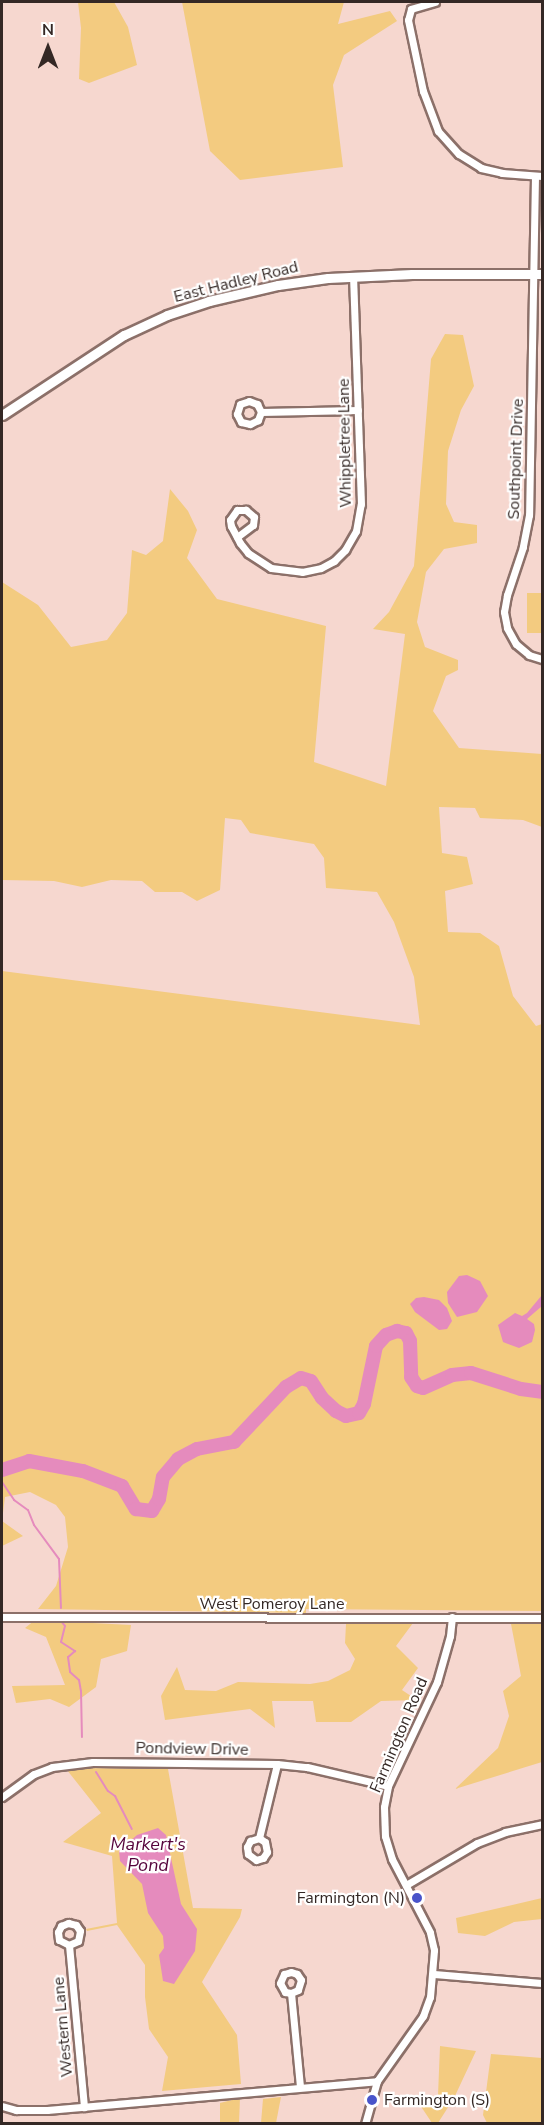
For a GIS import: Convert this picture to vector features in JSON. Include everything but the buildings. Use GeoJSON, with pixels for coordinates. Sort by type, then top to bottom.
{"type":"FeatureCollection","features":[{"type":"Feature","properties":{"kind":"street"},"geometry":{"type":"LineString","coordinates":[[435,2],[416,6],[408,14],[412,48],[435,125],[459,154],[481,168],[502,173],[539,176]]}},
{"type":"Feature","properties":{"kind":"street","name":"Southpoint Drive"},"geometry":{"type":"LineString","coordinates":[[539,176],[538,274],[529,515],[523,547],[506,599],[504,616],[507,628],[516,644],[529,655],[543,659]]}},
{"type":"Feature","properties":{"kind":"street","name":"East Hadley Road"},"geometry":{"type":"LineString","coordinates":[[2,415],[99,350],[167,315],[209,301],[278,285],[353,276],[538,274]]}},
{"type":"Feature","properties":{"kind":"street","name":"Whippletree Lane"},"geometry":{"type":"LineString","coordinates":[[237,537],[254,559],[281,570],[317,570],[330,564],[341,554],[353,536],[361,511],[353,276]]}},
{"type":"Feature","properties":{"kind":"street"},"geometry":{"type":"LineString","coordinates":[[261,412],[358,410]]}},
{"type":"Feature","properties":{"kind":"street","name":"West Pomeroy Lane"},"geometry":{"type":"LineString","coordinates":[[2,1617],[543,1618]]}},
{"type":"Feature","properties":{"kind":"street","name":"Farmington Road"},"geometry":{"type":"LineString","coordinates":[[365,2124],[377,2081],[423,2016],[434,1974],[434,1950],[430,1932],[392,1859],[386,1836],[384,1807],[388,1786],[437,1682],[450,1636],[452,1617]]}},
{"type":"Feature","properties":{"kind":"street","name":"Pondview Drive"},"geometry":{"type":"LineString","coordinates":[[2,1797],[34,1774],[72,1762],[277,1764],[307,1767],[388,1786]]}},
{"type":"Feature","properties":{"kind":"street"},"geometry":{"type":"LineString","coordinates":[[259,1838],[277,1764]]}},
{"type":"Feature","properties":{"kind":"street"},"geometry":{"type":"LineString","coordinates":[[406,1885],[477,1843],[505,1832],[543,1824]]}},
{"type":"Feature","properties":{"kind":"street","name":"Western Lane"},"geometry":{"type":"LineString","coordinates":[[69,1945],[84,2107]]}},
{"type":"Feature","properties":{"kind":"street"},"geometry":{"type":"LineString","coordinates":[[434,1974],[543,1983]]}},
{"type":"Feature","properties":{"kind":"street"},"geometry":{"type":"LineString","coordinates":[[291,1993],[300,2087]]}},
{"type":"Feature","properties":{"kind":"street"},"geometry":{"type":"LineString","coordinates":[[2,2106],[30,2110],[84,2107],[377,2081]]}},
{"type":"Feature","properties":{"kind":"shaded area"},"geometry":{"type":"Polygon","coordinates":[[[78,2],[114,2],[128,27],[137,65],[89,83],[79,79],[81,28],[78,2]]]}},
{"type":"Feature","properties":{"kind":"shaded area"},"geometry":{"type":"Polygon","coordinates":[[[182,2],[344,2],[338,24],[390,11],[397,21],[344,55],[333,85],[343,167],[240,180],[210,151],[182,2]]]}},
{"type":"Feature","properties":{"kind":"shaded area"},"geometry":{"type":"Polygon","coordinates":[[[445,334],[463,335],[474,386],[461,410],[448,451],[446,504],[454,522],[477,525],[477,543],[444,549],[426,572],[417,622],[425,647],[458,660],[458,670],[446,676],[433,711],[459,748],[542,754],[542,827],[523,820],[480,818],[475,808],[439,807],[442,853],[467,857],[473,884],[445,891],[448,932],[480,933],[499,946],[513,996],[536,1026],[542,1024],[542,1611],[306,1609],[306,1613],[38,1609],[56,1586],[68,1547],[65,1517],[56,1505],[30,1492],[5,1497],[2,1521],[2,971],[420,1025],[414,977],[394,922],[377,892],[326,888],[324,858],[314,844],[250,833],[241,820],[225,818],[220,890],[197,901],[182,892],[155,892],[142,881],[111,880],[82,887],[54,881],[2,880],[2,582],[38,605],[71,647],[107,640],[127,613],[132,550],[146,555],[163,541],[170,489],[188,511],[197,530],[187,558],[217,599],[326,626],[314,762],[386,786],[405,634],[373,629],[389,612],[414,566],[431,359],[445,334]]]}},
{"type":"Feature","properties":{"kind":"shaded area"},"geometry":{"type":"Polygon","coordinates":[[[527,593],[542,593],[542,633],[527,633],[527,593]]]}},
{"type":"Feature","properties":{"kind":"shaded area"},"geometry":{"type":"Polygon","coordinates":[[[2,1521],[23,1536],[2,1546],[2,1521]]]}},
{"type":"Feature","properties":{"kind":"shaded area"},"geometry":{"type":"Polygon","coordinates":[[[35,1620],[131,1625],[127,1651],[101,1659],[96,1687],[69,1707],[50,1699],[16,1703],[12,1686],[65,1685],[46,1637],[25,1628],[35,1620]]]}},
{"type":"Feature","properties":{"kind":"shaded area"},"geometry":{"type":"Polygon","coordinates":[[[413,1623],[396,1646],[418,1668],[402,1690],[417,1700],[381,1701],[351,1722],[316,1722],[313,1701],[272,1701],[275,1728],[250,1709],[165,1720],[161,1696],[177,1667],[185,1690],[216,1691],[238,1682],[310,1684],[328,1681],[350,1670],[355,1659],[345,1643],[346,1624],[413,1623]]]}},
{"type":"Feature","properties":{"kind":"shaded area"},"geometry":{"type":"Polygon","coordinates":[[[511,1624],[542,1624],[542,1762],[455,1789],[498,1748],[509,1716],[503,1691],[521,1676],[511,1624]]]}},
{"type":"Feature","properties":{"kind":"shaded area"},"geometry":{"type":"Polygon","coordinates":[[[79,1768],[168,1769],[193,1908],[242,1909],[240,1917],[202,1982],[237,2035],[241,2084],[162,2091],[168,2057],[149,2029],[145,1997],[145,1965],[117,1925],[87,1931],[86,1929],[117,1923],[112,1856],[63,1842],[101,1813],[67,1770],[79,1768]]]}},
{"type":"Feature","properties":{"kind":"shaded area"},"geometry":{"type":"Polygon","coordinates":[[[542,1898],[542,1919],[514,1922],[485,1936],[458,1933],[456,1918],[542,1898]]]}},
{"type":"Feature","properties":{"kind":"shaded area"},"geometry":{"type":"Polygon","coordinates":[[[440,2046],[476,2051],[454,2098],[438,2123],[432,2123],[418,2102],[438,2095],[440,2046]]]}},
{"type":"Feature","properties":{"kind":"shaded area"},"geometry":{"type":"Polygon","coordinates":[[[491,2054],[542,2058],[542,2123],[487,2123],[483,2115],[491,2054]]]}},
{"type":"Feature","properties":{"kind":"shaded area"},"geometry":{"type":"Polygon","coordinates":[[[281,2097],[276,2123],[261,2123],[263,2099],[281,2097]]]}},
{"type":"Feature","properties":{"kind":"shaded area"},"geometry":{"type":"Polygon","coordinates":[[[240,2098],[239,2123],[220,2123],[220,2103],[240,2098]]]}},
{"type":"Feature","properties":{"kind":"water"},"geometry":{"type":"Polygon","coordinates":[[[467,1275],[480,1281],[488,1296],[477,1312],[457,1317],[448,1303],[447,1292],[459,1276],[467,1275]]]}},
{"type":"Feature","properties":{"kind":"water"},"geometry":{"type":"Polygon","coordinates":[[[542,1295],[542,1306],[527,1319],[534,1324],[532,1342],[519,1348],[503,1342],[498,1325],[515,1313],[522,1316],[527,1313],[542,1295]]]}},
{"type":"Feature","properties":{"kind":"water"},"geometry":{"type":"Polygon","coordinates":[[[416,1298],[439,1300],[447,1308],[452,1321],[447,1329],[439,1330],[415,1312],[410,1304],[416,1298]]]}},
{"type":"Feature","properties":{"kind":"water","name":"Markert's Pond"},"geometry":{"type":"Polygon","coordinates":[[[158,1828],[166,1835],[181,1904],[197,1929],[195,1951],[174,1984],[163,1981],[159,1955],[164,1948],[163,1936],[148,1913],[142,1884],[120,1861],[119,1851],[137,1835],[158,1828]]]}},
{"type":"Feature","properties":{"kind":"waterway"},"geometry":{"type":"LineString","coordinates":[[2,1470],[29,1461],[83,1471],[122,1486],[136,1509],[152,1511],[159,1499],[163,1477],[178,1459],[197,1449],[234,1442],[286,1387],[301,1378],[311,1381],[322,1398],[336,1411],[346,1416],[359,1413],[364,1404],[376,1346],[386,1335],[397,1331],[406,1333],[410,1341],[411,1377],[417,1386],[423,1388],[452,1375],[471,1373],[521,1389],[542,1392]]}},
{"type":"Feature","properties":{"kind":"waterway"},"geometry":{"type":"LineString","coordinates":[[2,1482],[14,1500],[28,1510],[34,1525],[59,1559],[61,1608]]}},
{"type":"Feature","properties":{"kind":"waterway"},"geometry":{"type":"LineString","coordinates":[[61,1621],[65,1626],[61,1642],[75,1651],[68,1657],[70,1672],[79,1680],[81,1691],[82,1737]]}},
{"type":"Feature","properties":{"kind":"waterway"},"geometry":{"type":"LineString","coordinates":[[96,1772],[108,1791],[115,1796],[132,1829]]}},
{"type":"Feature","properties":{"kind":"place","name":"Farmington (N)"},"geometry":{"type":"Point","coordinates":[417,1898]}},
{"type":"Feature","properties":{"kind":"place","name":"Farmington (S)"},"geometry":{"type":"Point","coordinates":[372,2100]}}]}
